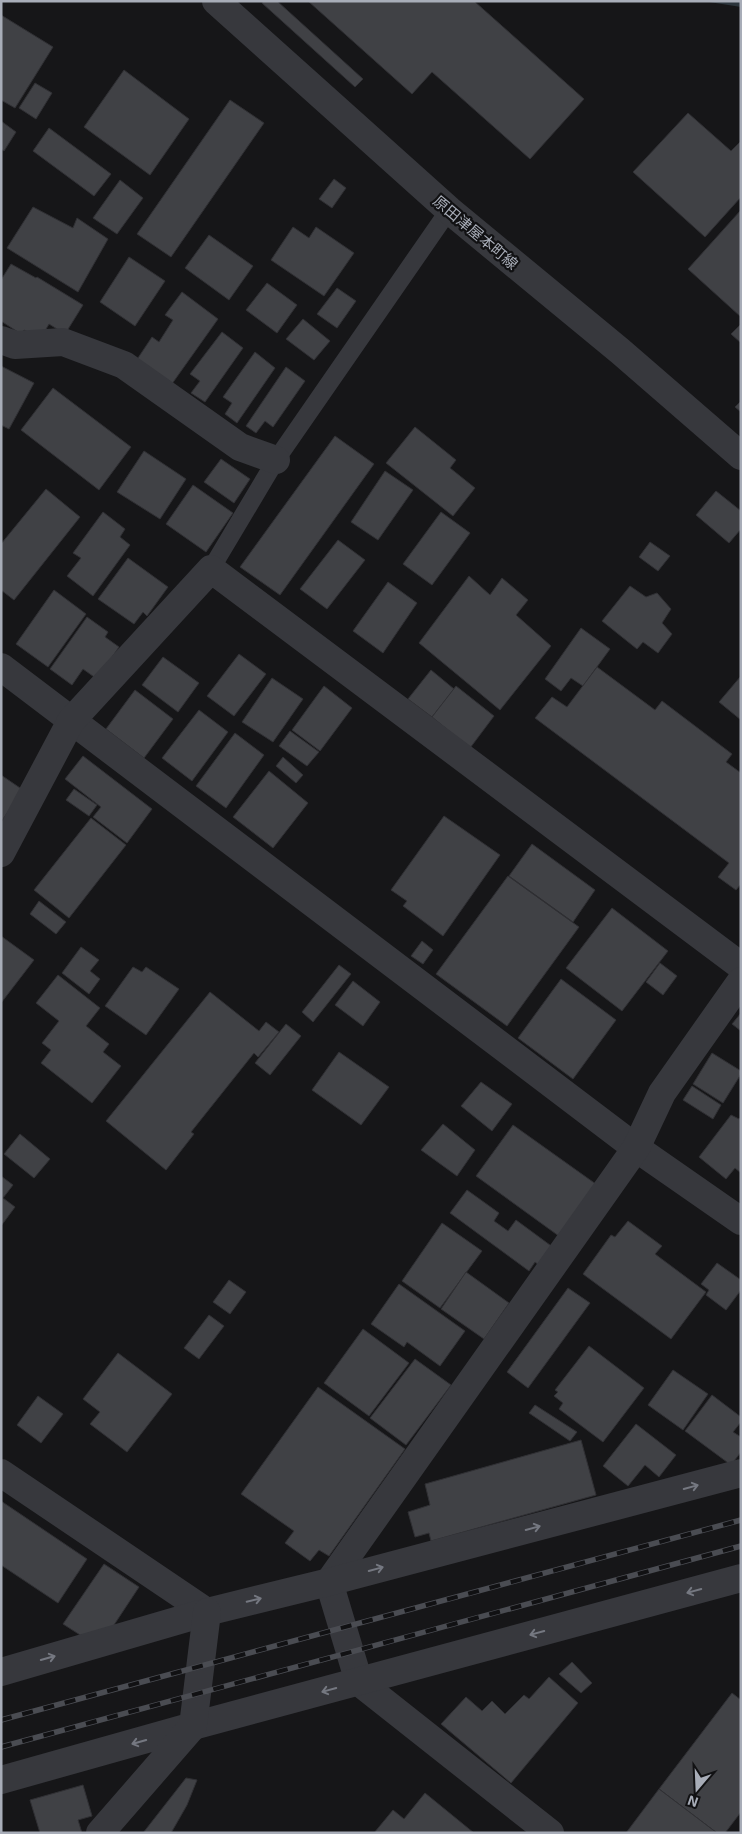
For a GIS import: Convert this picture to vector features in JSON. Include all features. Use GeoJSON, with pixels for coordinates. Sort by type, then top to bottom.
{"type":"FeatureCollection","features":[{"type":"Feature","properties":{"kind":"street","name":"原田津屋本町線"},"geometry":{"type":"LineString","coordinates":[[216,1],[450,210],[741,456]]}},
{"type":"Feature","properties":{"kind":"street"},"geometry":{"type":"LineString","coordinates":[[1,340],[15,345],[63,342],[124,365],[240,447],[276,460]]}},
{"type":"Feature","properties":{"kind":"street"},"geometry":{"type":"LineString","coordinates":[[1,853],[71,722],[211,569],[741,966]]}},
{"type":"Feature","properties":{"kind":"street"},"geometry":{"type":"LineString","coordinates":[[1,667],[71,722],[636,1148],[741,1221]]}},
{"type":"Feature","properties":{"kind":"street"},"geometry":{"type":"LineString","coordinates":[[329,1582],[636,1148],[662,1094],[741,981]]}},
{"type":"Feature","properties":{"kind":"street"},"geometry":{"type":"LineString","coordinates":[[1,1473],[207,1612]]}},
{"type":"Feature","properties":{"kind":"street"},"geometry":{"type":"LineString","coordinates":[[1,1672],[207,1612],[741,1474]]}},
{"type":"Feature","properties":{"kind":"street"},"geometry":{"type":"LineString","coordinates":[[1,1780],[193,1726],[741,1578]]}},
{"type":"Feature","properties":{"kind":"street"},"geometry":{"type":"LineString","coordinates":[[329,1582],[359,1682],[550,1833]]}},
{"type":"Feature","properties":{"kind":"street"},"geometry":{"type":"LineString","coordinates":[[100,1833],[193,1726],[207,1612]]}},
{"type":"Feature","properties":{"kind":"lane"},"geometry":{"type":"LineString","coordinates":[[211,569],[276,460],[450,210]]}},
{"type":"Feature","properties":{"kind":"shaded area"},"geometry":{"type":"Polygon","coordinates":[[[703,1],[741,1],[741,7],[703,1]]]}},
{"type":"Feature","properties":{"kind":"building"},"geometry":{"type":"Polygon","coordinates":[[[263,1],[277,1],[363,79],[355,87],[262,3],[263,1]]]}},
{"type":"Feature","properties":{"kind":"building"},"geometry":{"type":"Polygon","coordinates":[[[308,1],[474,1],[584,99],[530,159],[432,72],[412,94],[308,1]]]}},
{"type":"Feature","properties":{"kind":"building"},"geometry":{"type":"Polygon","coordinates":[[[1,15],[53,47],[15,108],[1,100],[1,15]]]}},
{"type":"Feature","properties":{"kind":"building"},"geometry":{"type":"Polygon","coordinates":[[[124,70],[189,119],[150,175],[84,127],[124,70]]]}},
{"type":"Feature","properties":{"kind":"building"},"geometry":{"type":"Polygon","coordinates":[[[35,83],[52,93],[36,119],[19,108],[35,83]]]}},
{"type":"Feature","properties":{"kind":"building"},"geometry":{"type":"Polygon","coordinates":[[[230,100],[264,123],[171,257],[137,234],[230,100]]]}},
{"type":"Feature","properties":{"kind":"building"},"geometry":{"type":"Polygon","coordinates":[[[688,113],[731,151],[741,143],[741,197],[705,237],[633,172],[688,113]]]}},
{"type":"Feature","properties":{"kind":"building"},"geometry":{"type":"Polygon","coordinates":[[[1,121],[16,132],[4,151],[1,149],[1,121]]]}},
{"type":"Feature","properties":{"kind":"building"},"geometry":{"type":"Polygon","coordinates":[[[49,128],[111,174],[94,196],[33,151],[49,128]]]}},
{"type":"Feature","properties":{"kind":"building"},"geometry":{"type":"Polygon","coordinates":[[[334,179],[346,188],[332,208],[319,199],[334,179]]]}},
{"type":"Feature","properties":{"kind":"building"},"geometry":{"type":"Polygon","coordinates":[[[120,180],[143,198],[117,234],[93,218],[120,180]]]}},
{"type":"Feature","properties":{"kind":"building"},"geometry":{"type":"Polygon","coordinates":[[[33,207],[73,228],[77,218],[108,239],[78,292],[7,248],[33,207]]]}},
{"type":"Feature","properties":{"kind":"building"},"geometry":{"type":"Polygon","coordinates":[[[741,210],[741,317],[688,269],[741,210]]]}},
{"type":"Feature","properties":{"kind":"building"},"geometry":{"type":"Polygon","coordinates":[[[293,227],[309,238],[316,227],[354,253],[324,296],[271,260],[293,227]]]}},
{"type":"Feature","properties":{"kind":"building"},"geometry":{"type":"Polygon","coordinates":[[[209,235],[253,266],[229,300],[185,268],[209,235]]]}},
{"type":"Feature","properties":{"kind":"building"},"geometry":{"type":"Polygon","coordinates":[[[129,257],[165,281],[135,326],[100,302],[129,257]]]}},
{"type":"Feature","properties":{"kind":"building"},"geometry":{"type":"Polygon","coordinates":[[[11,264],[37,277],[83,305],[65,334],[49,324],[42,336],[34,335],[24,330],[21,334],[1,321],[1,280],[11,264]]]}},
{"type":"Feature","properties":{"kind":"building"},"geometry":{"type":"Polygon","coordinates":[[[267,283],[297,305],[277,333],[246,310],[267,283]]]}},
{"type":"Feature","properties":{"kind":"building"},"geometry":{"type":"Polygon","coordinates":[[[337,288],[356,301],[337,328],[317,314],[337,288]]]}},
{"type":"Feature","properties":{"kind":"building"},"geometry":{"type":"Polygon","coordinates":[[[182,292],[218,319],[169,388],[134,364],[152,337],[159,342],[173,320],[165,315],[182,292]]]}},
{"type":"Feature","properties":{"kind":"building"},"geometry":{"type":"Polygon","coordinates":[[[303,319],[330,341],[314,360],[286,339],[303,319]]]}},
{"type":"Feature","properties":{"kind":"building"},"geometry":{"type":"Polygon","coordinates":[[[741,324],[741,343],[731,334],[741,324]]]}},
{"type":"Feature","properties":{"kind":"building"},"geometry":{"type":"Polygon","coordinates":[[[222,332],[243,348],[205,402],[191,393],[200,381],[190,374],[222,332]]]}},
{"type":"Feature","properties":{"kind":"building"},"geometry":{"type":"Polygon","coordinates":[[[255,352],[275,368],[237,423],[225,414],[232,403],[223,397],[255,352]]]}},
{"type":"Feature","properties":{"kind":"building"},"geometry":{"type":"Polygon","coordinates":[[[1,366],[34,383],[9,429],[1,425],[1,366]]]}},
{"type":"Feature","properties":{"kind":"building"},"geometry":{"type":"Polygon","coordinates":[[[286,367],[305,381],[273,427],[265,421],[256,433],[246,426],[286,367]]]}},
{"type":"Feature","properties":{"kind":"building"},"geometry":{"type":"Polygon","coordinates":[[[53,388],[131,447],[99,490],[21,430],[53,388]]]}},
{"type":"Feature","properties":{"kind":"building"},"geometry":{"type":"Polygon","coordinates":[[[741,401],[741,412],[735,407],[741,401]]]}},
{"type":"Feature","properties":{"kind":"building"},"geometry":{"type":"Polygon","coordinates":[[[415,427],[456,460],[450,468],[475,488],[453,516],[386,463],[415,427]]]}},
{"type":"Feature","properties":{"kind":"building"},"geometry":{"type":"Polygon","coordinates":[[[335,436],[374,464],[280,595],[240,567],[335,436]]]}},
{"type":"Feature","properties":{"kind":"building"},"geometry":{"type":"Polygon","coordinates":[[[144,451],[186,479],[160,519],[117,492],[144,451]]]}},
{"type":"Feature","properties":{"kind":"building"},"geometry":{"type":"Polygon","coordinates":[[[221,459],[250,479],[234,503],[204,482],[221,459]]]}},
{"type":"Feature","properties":{"kind":"building"},"geometry":{"type":"Polygon","coordinates":[[[385,471],[413,490],[378,540],[351,522],[385,471]]]}},
{"type":"Feature","properties":{"kind":"building"},"geometry":{"type":"Polygon","coordinates":[[[193,485],[233,513],[206,552],[166,524],[193,485]]]}},
{"type":"Feature","properties":{"kind":"building"},"geometry":{"type":"Polygon","coordinates":[[[46,489],[80,517],[14,600],[1,590],[1,544],[46,489]]]}},
{"type":"Feature","properties":{"kind":"building"},"geometry":{"type":"Polygon","coordinates":[[[716,491],[741,511],[741,529],[729,543],[696,515],[716,491]]]}},
{"type":"Feature","properties":{"kind":"building"},"geometry":{"type":"Polygon","coordinates":[[[103,512],[125,529],[120,537],[130,545],[93,596],[67,576],[81,558],[73,553],[103,512]]]}},
{"type":"Feature","properties":{"kind":"building"},"geometry":{"type":"Polygon","coordinates":[[[441,512],[470,533],[432,585],[403,564],[441,512]]]}},
{"type":"Feature","properties":{"kind":"building"},"geometry":{"type":"Polygon","coordinates":[[[338,540],[365,560],[327,609],[300,589],[338,540]]]}},
{"type":"Feature","properties":{"kind":"building"},"geometry":{"type":"Polygon","coordinates":[[[650,542],[670,556],[658,571],[639,557],[650,542]]]}},
{"type":"Feature","properties":{"kind":"building"},"geometry":{"type":"Polygon","coordinates":[[[128,558],[168,587],[147,616],[143,612],[134,624],[98,599],[128,558]]]}},
{"type":"Feature","properties":{"kind":"building"},"geometry":{"type":"Polygon","coordinates":[[[469,576],[490,595],[502,578],[528,600],[516,615],[551,646],[500,710],[419,643],[469,576]]]}},
{"type":"Feature","properties":{"kind":"building"},"geometry":{"type":"Polygon","coordinates":[[[388,582],[417,603],[383,653],[353,631],[388,582]]]}},
{"type":"Feature","properties":{"kind":"building"},"geometry":{"type":"Polygon","coordinates":[[[630,586],[646,597],[657,593],[671,609],[662,623],[672,634],[658,653],[643,642],[637,649],[602,621],[630,586]]]}},
{"type":"Feature","properties":{"kind":"building"},"geometry":{"type":"Polygon","coordinates":[[[54,590],[86,614],[48,667],[16,644],[54,590]]]}},
{"type":"Feature","properties":{"kind":"building"},"geometry":{"type":"Polygon","coordinates":[[[87,617],[108,632],[105,637],[119,647],[97,679],[83,669],[72,685],[50,669],[87,617]]]}},
{"type":"Feature","properties":{"kind":"building"},"geometry":{"type":"Polygon","coordinates":[[[581,628],[610,649],[583,686],[571,678],[561,691],[545,679],[581,628]]]}},
{"type":"Feature","properties":{"kind":"building"},"geometry":{"type":"Polygon","coordinates":[[[239,654],[266,674],[234,716],[207,696],[239,654]]]}},
{"type":"Feature","properties":{"kind":"building"},"geometry":{"type":"Polygon","coordinates":[[[163,657],[199,683],[178,712],[142,685],[163,657]]]}},
{"type":"Feature","properties":{"kind":"building"},"geometry":{"type":"Polygon","coordinates":[[[597,667],[655,710],[662,701],[732,754],[726,762],[741,773],[741,884],[736,890],[718,877],[729,863],[535,718],[552,697],[567,707],[597,667]]]}},
{"type":"Feature","properties":{"kind":"building"},"geometry":{"type":"Polygon","coordinates":[[[431,670],[454,689],[432,717],[408,699],[431,670]]]}},
{"type":"Feature","properties":{"kind":"building"},"geometry":{"type":"Polygon","coordinates":[[[741,676],[741,720],[719,702],[741,676]]]}},
{"type":"Feature","properties":{"kind":"building"},"geometry":{"type":"Polygon","coordinates":[[[272,678],[303,699],[273,742],[242,722],[272,678]]]}},
{"type":"Feature","properties":{"kind":"building"},"geometry":{"type":"Polygon","coordinates":[[[324,686],[352,708],[320,751],[292,730],[324,686]]]}},
{"type":"Feature","properties":{"kind":"building"},"geometry":{"type":"Polygon","coordinates":[[[456,686],[494,716],[470,748],[432,717],[456,686]]]}},
{"type":"Feature","properties":{"kind":"building"},"geometry":{"type":"Polygon","coordinates":[[[135,690],[173,719],[144,758],[106,729],[135,690]]]}},
{"type":"Feature","properties":{"kind":"building"},"geometry":{"type":"Polygon","coordinates":[[[199,710],[228,732],[192,781],[162,758],[199,710]]]}},
{"type":"Feature","properties":{"kind":"building"},"geometry":{"type":"Polygon","coordinates":[[[290,731],[319,752],[307,766],[279,746],[290,731]]]}},
{"type":"Feature","properties":{"kind":"building"},"geometry":{"type":"Polygon","coordinates":[[[235,733],[264,755],[226,808],[196,786],[235,733]]]}},
{"type":"Feature","properties":{"kind":"building"},"geometry":{"type":"Polygon","coordinates":[[[83,756],[152,809],[127,843],[93,817],[101,807],[65,779],[83,756]]]}},
{"type":"Feature","properties":{"kind":"building"},"geometry":{"type":"Polygon","coordinates":[[[283,757],[303,775],[296,783],[276,766],[283,757]]]}},
{"type":"Feature","properties":{"kind":"building"},"geometry":{"type":"Polygon","coordinates":[[[269,771],[308,803],[273,848],[233,817],[269,771]]]}},
{"type":"Feature","properties":{"kind":"building"},"geometry":{"type":"Polygon","coordinates":[[[1,775],[23,790],[1,822],[1,775]]]}},
{"type":"Feature","properties":{"kind":"building"},"geometry":{"type":"Polygon","coordinates":[[[74,789],[97,805],[89,816],[66,800],[74,789]]]}},
{"type":"Feature","properties":{"kind":"building"},"geometry":{"type":"Polygon","coordinates":[[[444,816],[500,855],[443,936],[403,906],[407,901],[391,890],[444,816]]]}},
{"type":"Feature","properties":{"kind":"building"},"geometry":{"type":"Polygon","coordinates":[[[91,818],[126,845],[69,918],[34,890],[91,818]]]}},
{"type":"Feature","properties":{"kind":"building"},"geometry":{"type":"Polygon","coordinates":[[[532,844],[595,890],[573,922],[509,876],[532,844]]]}},
{"type":"Feature","properties":{"kind":"building"},"geometry":{"type":"Polygon","coordinates":[[[508,876],[579,927],[507,1026],[436,974],[508,876]]]}},
{"type":"Feature","properties":{"kind":"building"},"geometry":{"type":"Polygon","coordinates":[[[39,901],[66,922],[56,934],[30,914],[39,901]]]}},
{"type":"Feature","properties":{"kind":"building"},"geometry":{"type":"Polygon","coordinates":[[[612,908],[668,951],[622,1011],[566,968],[612,908]]]}},
{"type":"Feature","properties":{"kind":"building"},"geometry":{"type":"Polygon","coordinates":[[[1,936],[34,960],[1,1003],[1,936]]]}},
{"type":"Feature","properties":{"kind":"building"},"geometry":{"type":"Polygon","coordinates":[[[422,941],[433,950],[423,964],[411,956],[422,941]]]}},
{"type":"Feature","properties":{"kind":"building"},"geometry":{"type":"Polygon","coordinates":[[[81,947],[99,960],[90,971],[100,979],[89,994],[62,973],[81,947]]]}},
{"type":"Feature","properties":{"kind":"building"},"geometry":{"type":"Polygon","coordinates":[[[660,963],[677,976],[663,995],[646,982],[660,963]]]}},
{"type":"Feature","properties":{"kind":"building"},"geometry":{"type":"Polygon","coordinates":[[[339,965],[351,974],[313,1022],[302,1012],[339,965]]]}},
{"type":"Feature","properties":{"kind":"building"},"geometry":{"type":"Polygon","coordinates":[[[133,967],[142,972],[146,967],[179,989],[146,1035],[105,1006],[133,967]]]}},
{"type":"Feature","properties":{"kind":"building"},"geometry":{"type":"Polygon","coordinates":[[[58,975],[100,1008],[86,1026],[109,1044],[103,1052],[121,1066],[92,1103],[41,1063],[51,1050],[42,1043],[59,1021],[36,1003],[58,975]]]}},
{"type":"Feature","properties":{"kind":"building"},"geometry":{"type":"Polygon","coordinates":[[[561,979],[616,1020],[573,1079],[518,1038],[561,979]]]}},
{"type":"Feature","properties":{"kind":"building"},"geometry":{"type":"Polygon","coordinates":[[[353,981],[380,1002],[363,1026],[335,1005],[353,981]]]}},
{"type":"Feature","properties":{"kind":"building"},"geometry":{"type":"Polygon","coordinates":[[[210,992],[259,1031],[266,1022],[279,1032],[258,1057],[254,1053],[191,1132],[194,1134],[166,1170],[106,1121],[210,992]]]}},
{"type":"Feature","properties":{"kind":"building"},"geometry":{"type":"Polygon","coordinates":[[[741,1013],[741,1031],[732,1024],[741,1013]]]}},
{"type":"Feature","properties":{"kind":"building"},"geometry":{"type":"Polygon","coordinates":[[[286,1024],[301,1036],[270,1075],[255,1063],[286,1024]]]}},
{"type":"Feature","properties":{"kind":"building"},"geometry":{"type":"Polygon","coordinates":[[[339,1052],[389,1087],[361,1125],[312,1090],[339,1052]]]}},
{"type":"Feature","properties":{"kind":"building"},"geometry":{"type":"Polygon","coordinates":[[[712,1053],[741,1071],[723,1103],[693,1084],[712,1053]]]}},
{"type":"Feature","properties":{"kind":"building"},"geometry":{"type":"Polygon","coordinates":[[[481,1082],[512,1104],[492,1131],[461,1106],[481,1082]]]}},
{"type":"Feature","properties":{"kind":"building"},"geometry":{"type":"Polygon","coordinates":[[[692,1086],[721,1105],[713,1119],[683,1100],[692,1086]]]}},
{"type":"Feature","properties":{"kind":"building"},"geometry":{"type":"Polygon","coordinates":[[[731,1115],[739,1119],[741,1117],[741,1173],[735,1168],[726,1179],[699,1157],[731,1115]]]}},
{"type":"Feature","properties":{"kind":"building"},"geometry":{"type":"Polygon","coordinates":[[[443,1124],[475,1150],[457,1176],[421,1150],[443,1124]]]}},
{"type":"Feature","properties":{"kind":"building"},"geometry":{"type":"Polygon","coordinates":[[[513,1125],[600,1187],[563,1239],[476,1176],[513,1125]]]}},
{"type":"Feature","properties":{"kind":"building"},"geometry":{"type":"Polygon","coordinates":[[[20,1134],[50,1159],[34,1178],[4,1154],[20,1134]]]}},
{"type":"Feature","properties":{"kind":"building"},"geometry":{"type":"Polygon","coordinates":[[[1,1176],[13,1185],[3,1198],[15,1207],[1,1226],[1,1176]]]}},
{"type":"Feature","properties":{"kind":"building"},"geometry":{"type":"Polygon","coordinates":[[[467,1190],[499,1213],[494,1221],[508,1231],[516,1220],[554,1248],[540,1266],[535,1262],[529,1271],[450,1213],[467,1190]]]}},
{"type":"Feature","properties":{"kind":"building"},"geometry":{"type":"Polygon","coordinates":[[[628,1221],[662,1246],[655,1254],[706,1292],[671,1339],[583,1274],[611,1235],[615,1237],[628,1221]]]}},
{"type":"Feature","properties":{"kind":"building"},"geometry":{"type":"Polygon","coordinates":[[[442,1223],[482,1251],[440,1308],[402,1281],[442,1223]]]}},
{"type":"Feature","properties":{"kind":"building"},"geometry":{"type":"Polygon","coordinates":[[[717,1263],[741,1280],[741,1290],[726,1310],[706,1295],[709,1290],[701,1284],[717,1263]]]}},
{"type":"Feature","properties":{"kind":"building"},"geometry":{"type":"Polygon","coordinates":[[[466,1272],[509,1303],[484,1339],[441,1309],[466,1272]]]}},
{"type":"Feature","properties":{"kind":"building"},"geometry":{"type":"Polygon","coordinates":[[[229,1280],[246,1292],[230,1314],[213,1302],[229,1280]]]}},
{"type":"Feature","properties":{"kind":"building"},"geometry":{"type":"Polygon","coordinates":[[[399,1284],[465,1331],[440,1366],[407,1342],[404,1347],[371,1324],[399,1284]]]}},
{"type":"Feature","properties":{"kind":"building"},"geometry":{"type":"Polygon","coordinates":[[[568,1288],[590,1303],[528,1388],[507,1372],[568,1288]]]}},
{"type":"Feature","properties":{"kind":"building"},"geometry":{"type":"Polygon","coordinates":[[[209,1315],[224,1326],[199,1359],[184,1348],[209,1315]]]}},
{"type":"Feature","properties":{"kind":"building"},"geometry":{"type":"Polygon","coordinates":[[[363,1329],[409,1363],[369,1416],[324,1383],[363,1329]]]}},
{"type":"Feature","properties":{"kind":"building"},"geometry":{"type":"Polygon","coordinates":[[[589,1346],[644,1388],[603,1442],[559,1409],[563,1403],[554,1396],[558,1392],[555,1390],[589,1346]]]}},
{"type":"Feature","properties":{"kind":"building"},"geometry":{"type":"Polygon","coordinates":[[[118,1353],[172,1394],[127,1452],[90,1424],[100,1412],[83,1399],[118,1353]]]}},
{"type":"Feature","properties":{"kind":"building"},"geometry":{"type":"Polygon","coordinates":[[[415,1359],[451,1385],[406,1445],[370,1418],[415,1359]]]}},
{"type":"Feature","properties":{"kind":"building"},"geometry":{"type":"Polygon","coordinates":[[[673,1370],[708,1394],[683,1430],[648,1405],[673,1370]]]}},
{"type":"Feature","properties":{"kind":"building"},"geometry":{"type":"Polygon","coordinates":[[[318,1387],[405,1449],[329,1556],[319,1550],[310,1561],[285,1543],[294,1531],[241,1494],[318,1387]]]}},
{"type":"Feature","properties":{"kind":"building"},"geometry":{"type":"Polygon","coordinates":[[[712,1395],[741,1417],[741,1422],[733,1432],[741,1437],[741,1452],[731,1465],[685,1431],[712,1395]]]}},
{"type":"Feature","properties":{"kind":"building"},"geometry":{"type":"Polygon","coordinates":[[[38,1396],[63,1414],[41,1443],[17,1425],[38,1396]]]}},
{"type":"Feature","properties":{"kind":"building"},"geometry":{"type":"Polygon","coordinates":[[[535,1405],[577,1432],[570,1441],[529,1413],[535,1405]]]}},
{"type":"Feature","properties":{"kind":"building"},"geometry":{"type":"Polygon","coordinates":[[[636,1424],[676,1455],[659,1477],[645,1465],[628,1486],[603,1466],[636,1424]]]}},
{"type":"Feature","properties":{"kind":"building"},"geometry":{"type":"Polygon","coordinates":[[[581,1440],[596,1495],[431,1541],[429,1533],[415,1537],[408,1512],[430,1505],[425,1484],[581,1440]]]}},
{"type":"Feature","properties":{"kind":"building"},"geometry":{"type":"Polygon","coordinates":[[[1,1501],[87,1559],[58,1603],[1,1565],[1,1501]]]}},
{"type":"Feature","properties":{"kind":"building"},"geometry":{"type":"Polygon","coordinates":[[[104,1564],[139,1587],[108,1634],[88,1640],[63,1624],[104,1564]]]}},
{"type":"Feature","properties":{"kind":"building"},"geometry":{"type":"Polygon","coordinates":[[[572,1662],[592,1683],[581,1693],[559,1674],[572,1662]]]}},
{"type":"Feature","properties":{"kind":"building"},"geometry":{"type":"Polygon","coordinates":[[[549,1677],[578,1703],[511,1783],[441,1724],[466,1697],[482,1711],[492,1701],[505,1714],[524,1695],[529,1699],[549,1677]]]}},
{"type":"Feature","properties":{"kind":"building"},"geometry":{"type":"Polygon","coordinates":[[[732,1693],[741,1700],[741,1812],[725,1833],[717,1833],[659,1789],[732,1693]]]}},
{"type":"Feature","properties":{"kind":"building"},"geometry":{"type":"Polygon","coordinates":[[[186,1778],[197,1780],[187,1805],[171,1833],[143,1833],[186,1778]]]}},
{"type":"Feature","properties":{"kind":"building"},"geometry":{"type":"Polygon","coordinates":[[[83,1785],[92,1816],[78,1820],[82,1833],[40,1833],[30,1800],[83,1785]]]}},
{"type":"Feature","properties":{"kind":"building"},"geometry":{"type":"Polygon","coordinates":[[[659,1789],[717,1833],[626,1833],[659,1789]]]}},
{"type":"Feature","properties":{"kind":"building"},"geometry":{"type":"Polygon","coordinates":[[[425,1793],[474,1833],[374,1833],[393,1810],[404,1819],[425,1793]]]}},
{"type":"Feature","properties":{"kind":"railway"},"geometry":{"type":"LineString","coordinates":[[1,1720],[741,1520]]}},
{"type":"Feature","properties":{"kind":"railway"},"geometry":{"type":"LineString","coordinates":[[1,1747],[741,1546]]}}]}
